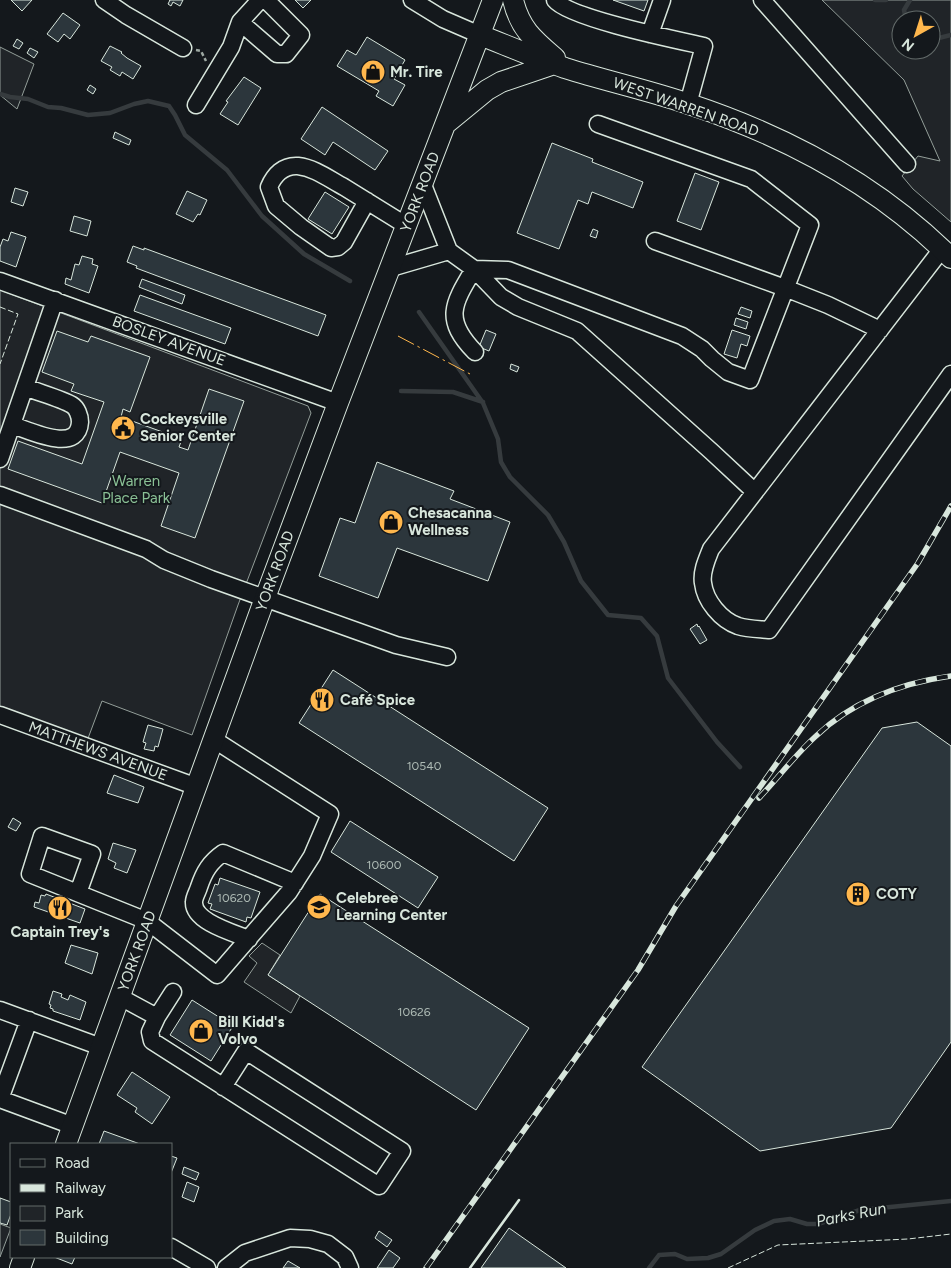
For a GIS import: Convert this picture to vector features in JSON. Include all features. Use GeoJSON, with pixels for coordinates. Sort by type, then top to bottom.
{"type":"FeatureCollection","features":[{"type":"Feature","properties":{"kind":"main road","name":"YORK ROAD"},"geometry":{"type":"LineString","coordinates":[[70,1135],[265,598],[493,0]]}},
{"type":"Feature","properties":{"kind":"main road"},"geometry":{"type":"LineString","coordinates":[[514,0],[522,25],[532,39],[560,66]]}},
{"type":"Feature","properties":{"kind":"main road","name":"WEST WARREN ROAD"},"geometry":{"type":"LineString","coordinates":[[480,35],[560,66],[688,104],[761,132],[827,164],[884,201],[946,253]]}},
{"type":"Feature","properties":{"kind":"main road"},"geometry":{"type":"LineString","coordinates":[[446,124],[487,90],[501,82],[560,66]]}},
{"type":"Feature","properties":{"kind":"street"},"geometry":{"type":"LineString","coordinates":[[104,0],[183,48]]}},
{"type":"Feature","properties":{"kind":"street"},"geometry":{"type":"LineString","coordinates":[[196,104],[231,47],[240,22],[260,0]]}},
{"type":"Feature","properties":{"kind":"street"},"geometry":{"type":"LineString","coordinates":[[240,22],[270,50],[277,54],[286,54],[301,35],[266,0]]}},
{"type":"Feature","properties":{"kind":"street"},"geometry":{"type":"LineString","coordinates":[[412,0],[444,19],[480,35]]}},
{"type":"Feature","properties":{"kind":"street"},"geometry":{"type":"LineString","coordinates":[[555,0],[566,8],[650,34],[704,46],[688,104]]}},
{"type":"Feature","properties":{"kind":"street"},"geometry":{"type":"LineString","coordinates":[[650,34],[662,0]]}},
{"type":"Feature","properties":{"kind":"street"},"geometry":{"type":"LineString","coordinates":[[762,0],[907,164]]}},
{"type":"Feature","properties":{"kind":"street"},"geometry":{"type":"LineString","coordinates":[[474,269],[508,270],[682,336],[702,349],[728,372],[750,380],[810,225],[751,179],[598,124]]}},
{"type":"Feature","properties":{"kind":"street"},"geometry":{"type":"LineString","coordinates":[[367,201],[344,242],[338,247],[331,248],[300,227],[276,206],[269,188],[274,176],[287,167],[297,166],[319,173],[367,201],[407,226]]}},
{"type":"Feature","properties":{"kind":"street"},"geometry":{"type":"LineString","coordinates":[[423,185],[449,251],[474,269],[501,297],[518,307],[567,326],[583,336],[755,492]]}},
{"type":"Feature","properties":{"kind":"street"},"geometry":{"type":"LineString","coordinates":[[655,241],[786,288],[828,305],[880,330]]}},
{"type":"Feature","properties":{"kind":"street"},"geometry":{"type":"LineString","coordinates":[[390,268],[449,251]]}},
{"type":"Feature","properties":{"kind":"street"},"geometry":{"type":"LineString","coordinates":[[946,253],[880,330],[711,549],[705,564],[702,583],[709,599],[719,614],[729,622],[740,627],[769,630],[951,374]]}},
{"type":"Feature","properties":{"kind":"street"},"geometry":{"type":"LineString","coordinates":[[474,269],[457,297],[454,311],[458,331],[475,352]]}},
{"type":"Feature","properties":{"kind":"street","name":"BOSLEY AVENUE"},"geometry":{"type":"LineString","coordinates":[[0,281],[338,403]]}},
{"type":"Feature","properties":{"kind":"street"},"geometry":{"type":"LineString","coordinates":[[0,458],[55,300]]}},
{"type":"Feature","properties":{"kind":"street"},"geometry":{"type":"LineString","coordinates":[[12,425],[59,440],[68,439],[75,435],[79,428],[78,412],[72,405],[25,387]]}},
{"type":"Feature","properties":{"kind":"street"},"geometry":{"type":"LineString","coordinates":[[0,495],[146,548],[164,560],[265,598],[396,645],[447,657]]}},
{"type":"Feature","properties":{"kind":"street","name":"MATTHEWS AVENUE"},"geometry":{"type":"LineString","coordinates":[[0,715],[197,787]]}},
{"type":"Feature","properties":{"kind":"street"},"geometry":{"type":"LineString","coordinates":[[78,893],[147,921],[217,975],[249,940],[295,883],[312,856],[330,814],[213,739]]}},
{"type":"Feature","properties":{"kind":"street"},"geometry":{"type":"LineString","coordinates":[[249,940],[209,923],[196,910],[194,902],[202,878],[214,859],[223,853],[295,883]]}},
{"type":"Feature","properties":{"kind":"street"},"geometry":{"type":"LineString","coordinates":[[173,992],[150,1032],[152,1041],[223,1087],[379,1186],[402,1151],[246,1051],[223,1087]]}},
{"type":"Feature","properties":{"kind":"street"},"geometry":{"type":"LineString","coordinates":[[120,997],[157,1017]]}},
{"type":"Feature","properties":{"kind":"street"},"geometry":{"type":"LineString","coordinates":[[0,1010],[101,1047]]}},
{"type":"Feature","properties":{"kind":"street"},"geometry":{"type":"LineString","coordinates":[[28,1020],[0,1099],[70,1135]]}},
{"type":"Feature","properties":{"kind":"street"},"geometry":{"type":"LineString","coordinates":[[226,1268],[246,1254],[290,1238],[310,1239],[328,1244],[345,1257],[350,1268]]}},
{"type":"Feature","properties":{"kind":"street"},"geometry":{"type":"LineString","coordinates":[[172,1248],[207,1268]]}},
{"type":"Feature","properties":{"kind":"street"},"geometry":{"type":"LineString","coordinates":[[171,1258],[186,1268]]}},
{"type":"Feature","properties":{"kind":"path"},"geometry":{"type":"LineString","coordinates":[[183,48],[202,50],[205,60],[218,69]]}},
{"type":"Feature","properties":{"kind":"green space"},"geometry":{"type":"Polygon","coordinates":[[[822,0],[951,0],[951,222],[913,189],[902,176],[918,156],[940,161],[904,80],[822,0]]]}},
{"type":"Feature","properties":{"kind":"green space"},"geometry":{"type":"Polygon","coordinates":[[[0,47],[34,64],[17,109],[0,95],[0,47]]]}},
{"type":"Feature","properties":{"kind":"green space","name":"Warren Place Park"},"geometry":{"type":"Polygon","coordinates":[[[0,290],[308,406],[311,413],[238,605],[192,735],[102,701],[87,741],[0,709],[0,290]]]}},
{"type":"Feature","properties":{"kind":"green space"},"geometry":{"type":"Polygon","coordinates":[[[262,943],[280,955],[268,975],[300,996],[291,1013],[244,982],[257,963],[249,956],[262,943]]]}},
{"type":"Feature","properties":{"kind":"green space"},"geometry":{"type":"Polygon","coordinates":[[[0,1224],[10,1228],[10,1231],[0,1257],[0,1224]]]}},
{"type":"Feature","properties":{"kind":"building"},"geometry":{"type":"Polygon","coordinates":[[[11,0],[32,0],[22,11],[11,0]]]}},
{"type":"Feature","properties":{"kind":"building"},"geometry":{"type":"Polygon","coordinates":[[[170,0],[183,0],[180,6],[173,2],[171,6],[168,4],[170,0]]]}},
{"type":"Feature","properties":{"kind":"building"},"geometry":{"type":"Polygon","coordinates":[[[295,0],[311,0],[303,8],[295,0]]]}},
{"type":"Feature","properties":{"kind":"building"},"geometry":{"type":"Polygon","coordinates":[[[613,0],[648,0],[644,11],[613,0]]]}},
{"type":"Feature","properties":{"kind":"building"},"geometry":{"type":"Polygon","coordinates":[[[63,13],[80,25],[70,39],[64,34],[58,42],[47,34],[63,13]]]}},
{"type":"Feature","properties":{"kind":"building","name":"Mr. Tire"},"geometry":{"type":"Polygon","coordinates":[[[367,37],[405,60],[394,79],[405,85],[393,106],[376,96],[379,91],[337,66],[347,50],[356,55],[367,37]]]}},
{"type":"Feature","properties":{"kind":"building"},"geometry":{"type":"Polygon","coordinates":[[[17,39],[23,43],[19,49],[13,46],[17,39]]]}},
{"type":"Feature","properties":{"kind":"building"},"geometry":{"type":"Polygon","coordinates":[[[110,46],[141,66],[133,79],[122,72],[120,76],[110,70],[112,67],[101,61],[110,46]]]}},
{"type":"Feature","properties":{"kind":"building"},"geometry":{"type":"Polygon","coordinates":[[[30,48],[38,52],[34,58],[27,53],[30,48]]]}},
{"type":"Feature","properties":{"kind":"building"},"geometry":{"type":"Polygon","coordinates":[[[244,77],[261,88],[238,125],[220,114],[228,102],[226,101],[244,77]]]}},
{"type":"Feature","properties":{"kind":"building"},"geometry":{"type":"Polygon","coordinates":[[[90,85],[96,89],[93,94],[87,90],[90,85]]]}},
{"type":"Feature","properties":{"kind":"building"},"geometry":{"type":"Polygon","coordinates":[[[322,107],[388,151],[375,170],[333,142],[325,155],[301,139],[322,107]]]}},
{"type":"Feature","properties":{"kind":"building"},"geometry":{"type":"Polygon","coordinates":[[[115,132],[131,140],[129,145],[113,138],[115,132]]]}},
{"type":"Feature","properties":{"kind":"building"},"geometry":{"type":"Polygon","coordinates":[[[552,143],[593,159],[592,162],[643,182],[633,208],[592,192],[588,204],[578,200],[559,249],[517,233],[552,143]]]}},
{"type":"Feature","properties":{"kind":"building"},"geometry":{"type":"Polygon","coordinates":[[[695,173],[719,182],[701,230],[677,221],[695,173]]]}},
{"type":"Feature","properties":{"kind":"building"},"geometry":{"type":"Polygon","coordinates":[[[15,188],[28,192],[23,206],[11,202],[15,188]]]}},
{"type":"Feature","properties":{"kind":"building"},"geometry":{"type":"Polygon","coordinates":[[[187,191],[207,200],[200,215],[198,214],[193,222],[176,214],[187,191]]]}},
{"type":"Feature","properties":{"kind":"building"},"geometry":{"type":"Polygon","coordinates":[[[325,192],[349,207],[332,234],[308,219],[325,192]]]}},
{"type":"Feature","properties":{"kind":"building"},"geometry":{"type":"Polygon","coordinates":[[[74,216],[91,221],[87,236],[70,231],[74,216]]]}},
{"type":"Feature","properties":{"kind":"building"},"geometry":{"type":"Polygon","coordinates":[[[593,229],[598,231],[596,238],[590,236],[593,229]]]}},
{"type":"Feature","properties":{"kind":"building"},"geometry":{"type":"Polygon","coordinates":[[[11,232],[26,237],[16,267],[0,261],[0,247],[3,239],[8,241],[11,232]]]}},
{"type":"Feature","properties":{"kind":"building"},"geometry":{"type":"Polygon","coordinates":[[[133,246],[144,250],[144,248],[326,315],[318,336],[136,268],[137,266],[127,262],[133,246]]]}},
{"type":"Feature","properties":{"kind":"building"},"geometry":{"type":"Polygon","coordinates":[[[82,256],[93,259],[92,264],[98,266],[89,293],[65,284],[66,278],[71,280],[75,264],[79,265],[82,256]]]}},
{"type":"Feature","properties":{"kind":"building"},"geometry":{"type":"Polygon","coordinates":[[[142,279],[185,295],[182,304],[139,287],[142,279]]]}},
{"type":"Feature","properties":{"kind":"building"},"geometry":{"type":"Polygon","coordinates":[[[140,295],[231,328],[225,344],[134,311],[140,295]]]}},
{"type":"Feature","properties":{"kind":"building"},"geometry":{"type":"Polygon","coordinates":[[[741,307],[752,311],[750,318],[738,314],[741,307]]]}},
{"type":"Feature","properties":{"kind":"building"},"geometry":{"type":"Polygon","coordinates":[[[736,318],[748,322],[746,329],[734,325],[736,318]]]}},
{"type":"Feature","properties":{"kind":"building"},"geometry":{"type":"Polygon","coordinates":[[[486,330],[496,334],[489,351],[479,347],[486,330]]]}},
{"type":"Feature","properties":{"kind":"building"},"geometry":{"type":"Polygon","coordinates":[[[732,330],[750,336],[747,346],[741,344],[737,358],[724,354],[732,330]]]}},
{"type":"Feature","properties":{"kind":"building","name":"Cockeysville Senior Center"},"geometry":{"type":"Polygon","coordinates":[[[57,331],[88,342],[91,336],[150,357],[130,412],[123,409],[121,417],[182,439],[179,447],[188,450],[209,389],[244,401],[195,538],[161,526],[179,473],[120,452],[102,503],[8,469],[18,441],[82,464],[104,402],[71,391],[74,384],[42,372],[57,331]]]}},
{"type":"Feature","properties":{"kind":"building"},"geometry":{"type":"Polygon","coordinates":[[[511,364],[519,367],[517,372],[510,369],[511,364]]]}},
{"type":"Feature","properties":{"kind":"building"},"geometry":{"type":"Polygon","coordinates":[[[377,462],[454,491],[450,499],[510,522],[488,581],[397,548],[378,598],[319,576],[340,518],[355,523],[377,462]]]}},
{"type":"Feature","properties":{"kind":"building"},"geometry":{"type":"Polygon","coordinates":[[[697,624],[707,640],[700,644],[690,629],[697,624]]]}},
{"type":"Feature","properties":{"kind":"building"},"geometry":{"type":"Polygon","coordinates":[[[333,670],[548,808],[514,861],[299,723],[333,670]]]}},
{"type":"Feature","properties":{"kind":"building","name":"COTY"},"geometry":{"type":"Polygon","coordinates":[[[917,722],[951,746],[951,1042],[891,1128],[760,1151],[642,1067],[882,728],[917,722]]]}},
{"type":"Feature","properties":{"kind":"building"},"geometry":{"type":"Polygon","coordinates":[[[148,725],[163,729],[158,747],[155,746],[154,751],[144,749],[146,743],[143,742],[148,725]]]}},
{"type":"Feature","properties":{"kind":"building"},"geometry":{"type":"Polygon","coordinates":[[[114,775],[144,787],[138,803],[107,793],[114,775]]]}},
{"type":"Feature","properties":{"kind":"building"},"geometry":{"type":"Polygon","coordinates":[[[13,818],[21,823],[16,831],[8,827],[13,818]]]}},
{"type":"Feature","properties":{"kind":"building"},"geometry":{"type":"Polygon","coordinates":[[[350,821],[438,877],[418,908],[331,852],[350,821]]]}},
{"type":"Feature","properties":{"kind":"building"},"geometry":{"type":"Polygon","coordinates":[[[113,843],[136,850],[127,873],[114,868],[116,863],[108,859],[113,843]]]}},
{"type":"Feature","properties":{"kind":"building"},"geometry":{"type":"Polygon","coordinates":[[[220,878],[260,892],[251,918],[247,917],[246,922],[210,909],[212,904],[208,903],[215,884],[218,885],[220,878]]]}},
{"type":"Feature","properties":{"kind":"building","name":"Captain Trey's"},"geometry":{"type":"Polygon","coordinates":[[[46,894],[85,909],[80,923],[34,907],[35,902],[39,903],[41,895],[45,896],[46,894]]]}},
{"type":"Feature","properties":{"kind":"building"},"geometry":{"type":"Polygon","coordinates":[[[320,894],[529,1028],[476,1110],[268,975],[320,894]]]}},
{"type":"Feature","properties":{"kind":"building"},"geometry":{"type":"Polygon","coordinates":[[[71,945],[98,953],[92,974],[65,963],[71,945]]]}},
{"type":"Feature","properties":{"kind":"building"},"geometry":{"type":"Polygon","coordinates":[[[53,991],[62,994],[61,997],[68,1000],[70,995],[86,1002],[80,1020],[53,1011],[50,1008],[51,1005],[49,1004],[53,991]]]}},
{"type":"Feature","properties":{"kind":"building","name":"Bill Kidd's Volvo"},"geometry":{"type":"Polygon","coordinates":[[[192,1000],[233,1026],[211,1061],[170,1035],[192,1000]]]}},
{"type":"Feature","properties":{"kind":"building"},"geometry":{"type":"Polygon","coordinates":[[[132,1072],[170,1097],[152,1124],[135,1112],[137,1108],[117,1095],[132,1072]]]}},
{"type":"Feature","properties":{"kind":"building"},"geometry":{"type":"Polygon","coordinates":[[[104,1131],[137,1143],[99,1143],[104,1131]]]}},
{"type":"Feature","properties":{"kind":"building"},"geometry":{"type":"Polygon","coordinates":[[[172,1156],[177,1158],[172,1170],[172,1156]]]}},
{"type":"Feature","properties":{"kind":"building"},"geometry":{"type":"Polygon","coordinates":[[[184,1167],[199,1173],[196,1180],[182,1174],[184,1167]]]}},
{"type":"Feature","properties":{"kind":"building"},"geometry":{"type":"Polygon","coordinates":[[[187,1182],[199,1187],[194,1202],[182,1197],[187,1182]]]}},
{"type":"Feature","properties":{"kind":"building"},"geometry":{"type":"Polygon","coordinates":[[[0,1198],[10,1202],[10,1217],[7,1225],[0,1223],[0,1198]]]}},
{"type":"Feature","properties":{"kind":"building"},"geometry":{"type":"Polygon","coordinates":[[[509,1228],[566,1268],[481,1268],[509,1228]]]}},
{"type":"Feature","properties":{"kind":"building"},"geometry":{"type":"Polygon","coordinates":[[[379,1231],[392,1240],[387,1247],[375,1238],[379,1231]]]}},
{"type":"Feature","properties":{"kind":"building"},"geometry":{"type":"Polygon","coordinates":[[[389,1250],[400,1258],[393,1268],[377,1268],[389,1250]]]}},
{"type":"Feature","properties":{"kind":"building"},"geometry":{"type":"Polygon","coordinates":[[[57,1258],[75,1258],[72,1264],[57,1258]]]}},
{"type":"Feature","properties":{"kind":"building"},"geometry":{"type":"Polygon","coordinates":[[[288,1261],[300,1268],[283,1268],[288,1261]]]}},
{"type":"Feature","properties":{"kind":"waterway","name":"Parks Run"},"geometry":{"type":"LineString","coordinates":[[875,0],[886,0]]}},
{"type":"Feature","properties":{"kind":"waterway","name":"Parks Run"},"geometry":{"type":"LineString","coordinates":[[904,10],[910,0]]}},
{"type":"Feature","properties":{"kind":"waterway","name":"Parks Run"},"geometry":{"type":"LineString","coordinates":[[941,38],[951,35]]}},
{"type":"Feature","properties":{"kind":"waterway"},"geometry":{"type":"LineString","coordinates":[[0,94],[28,99],[48,107],[61,108],[88,115],[110,113],[148,101],[169,106],[185,135],[227,170],[262,216],[304,254],[350,281]]}},
{"type":"Feature","properties":{"kind":"waterway"},"geometry":{"type":"LineString","coordinates":[[419,312],[483,403],[498,439],[501,462],[510,477],[548,515],[564,542],[581,581],[608,615],[641,618],[657,636],[668,678],[717,742],[740,767]]}},
{"type":"Feature","properties":{"kind":"waterway"},"geometry":{"type":"LineString","coordinates":[[401,391],[453,392],[483,402]]}},
{"type":"Feature","properties":{"kind":"waterway","name":"Parks Run"},"geometry":{"type":"LineString","coordinates":[[649,1268],[659,1255],[675,1254],[687,1259],[708,1258],[721,1254],[755,1230],[774,1221],[790,1219],[807,1224],[818,1224],[860,1210],[951,1201]]}},
{"type":"Feature","properties":{"kind":"railway"},"geometry":{"type":"LineString","coordinates":[[426,1268],[638,970],[676,906],[918,563],[951,506]]}},
{"type":"Feature","properties":{"kind":"railway"},"geometry":{"type":"LineString","coordinates":[[759,798],[808,743],[846,713],[862,703],[896,689],[914,683],[951,676]]}},
{"type":"Feature","properties":{"kind":"fence"},"geometry":{"type":"LineString","coordinates":[[0,307],[18,314],[0,364]]}},
{"type":"Feature","properties":{"kind":"fence"},"geometry":{"type":"LineString","coordinates":[[728,1268],[778,1245],[908,1239],[951,1234]]}},
{"type":"Feature","properties":{"kind":"wall"},"geometry":{"type":"LineString","coordinates":[[470,1268],[519,1200]]}},
{"type":"Feature","properties":{"kind":"power"},"geometry":{"type":"LineString","coordinates":[[398,336],[470,374]]}},
{"type":"Feature","properties":{"kind":"place","name":"Mr. Tire"},"geometry":{"type":"Point","coordinates":[373,72]}},
{"type":"Feature","properties":{"kind":"place","name":"Cockeysville Senior Center"},"geometry":{"type":"Point","coordinates":[123,428]}},
{"type":"Feature","properties":{"kind":"place","name":"Chesacanna Wellness"},"geometry":{"type":"Point","coordinates":[391,522]}},
{"type":"Feature","properties":{"kind":"place","name":"Café Spice"},"geometry":{"type":"Point","coordinates":[322,700]}},
{"type":"Feature","properties":{"kind":"place","name":"COTY"},"geometry":{"type":"Point","coordinates":[858,894]}},
{"type":"Feature","properties":{"kind":"place","name":"Celebree Learning Center"},"geometry":{"type":"Point","coordinates":[319,907]}},
{"type":"Feature","properties":{"kind":"place","name":"Captain Trey's"},"geometry":{"type":"Point","coordinates":[60,908]}},
{"type":"Feature","properties":{"kind":"place","name":"Bill Kidd's Volvo"},"geometry":{"type":"Point","coordinates":[201,1031]}}]}
